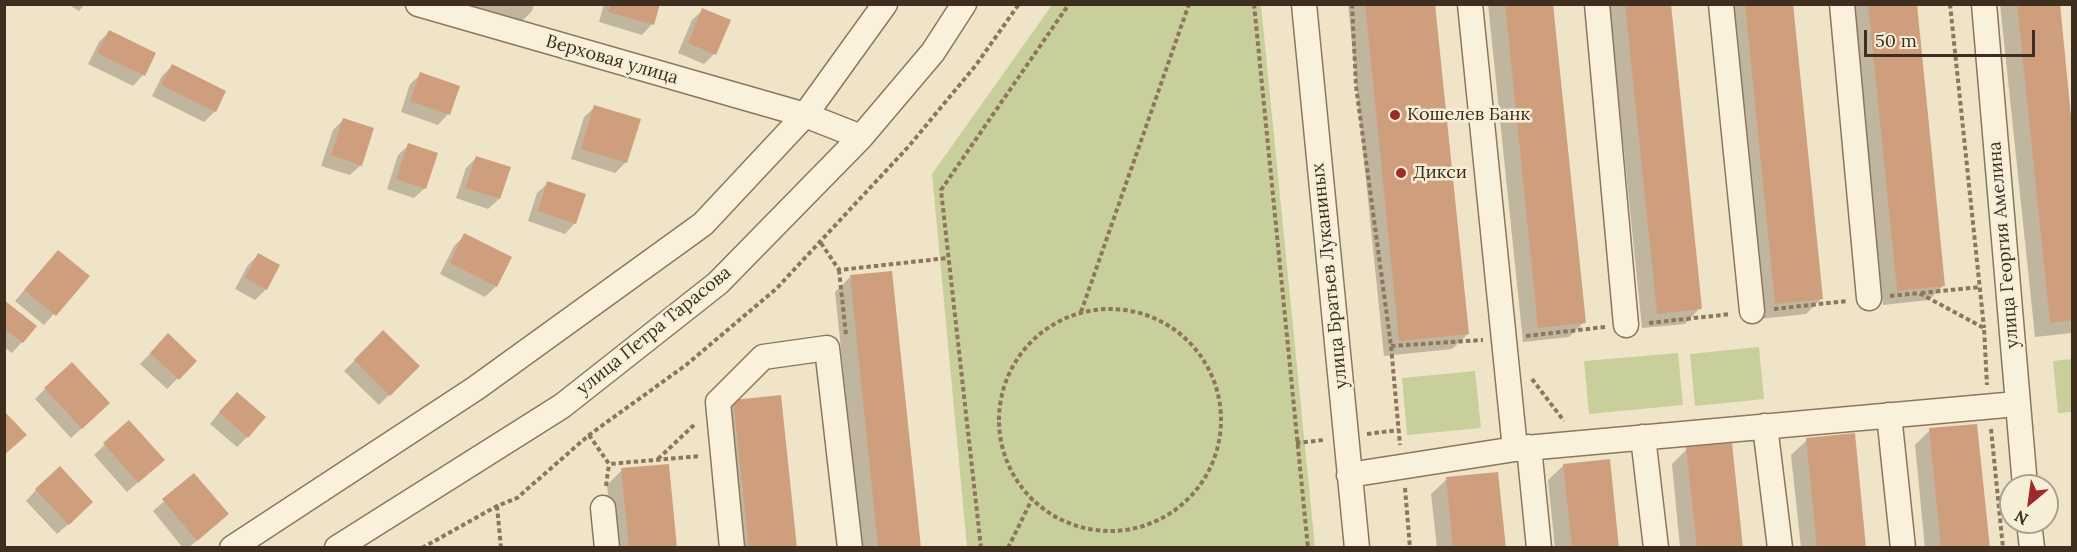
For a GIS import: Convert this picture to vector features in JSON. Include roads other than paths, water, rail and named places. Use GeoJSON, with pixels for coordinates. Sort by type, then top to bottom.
{"type":"FeatureCollection","features":[{"type":"Feature","properties":{"kind":"street","name":"Верховая улица"},"geometry":{"type":"LineString","coordinates":[[418,4],[805,115],[861,137]]}},
{"type":"Feature","properties":{"kind":"street"},"geometry":{"type":"LineString","coordinates":[[232,548],[476,388],[703,224],[805,115],[885,4]]}},
{"type":"Feature","properties":{"kind":"street","name":"улица Петра Тарасова"},"geometry":{"type":"LineString","coordinates":[[343,546],[562,406],[718,283],[861,137],[933,52],[964,4]]}},
{"type":"Feature","properties":{"kind":"street","name":"улица Братьев Луканиных"},"geometry":{"type":"LineString","coordinates":[[1304,4],[1357,548]]}},
{"type":"Feature","properties":{"kind":"street"},"geometry":{"type":"LineString","coordinates":[[1470,4],[1505,342],[1539,548]]}},
{"type":"Feature","properties":{"kind":"street"},"geometry":{"type":"LineString","coordinates":[[1597,4],[1626,325]]}},
{"type":"Feature","properties":{"kind":"street"},"geometry":{"type":"LineString","coordinates":[[1721,4],[1752,311]]}},
{"type":"Feature","properties":{"kind":"street"},"geometry":{"type":"LineString","coordinates":[[1842,4],[1869,298]]}},
{"type":"Feature","properties":{"kind":"street","name":"улица Георгия Амелина"},"geometry":{"type":"LineString","coordinates":[[1984,4],[2024,474]]}},
{"type":"Feature","properties":{"kind":"street"},"geometry":{"type":"LineString","coordinates":[[732,548],[718,402],[763,357],[827,348],[850,548]]}},
{"type":"Feature","properties":{"kind":"street"},"geometry":{"type":"LineString","coordinates":[[1349,475],[1522,448],[2017,404]]}},
{"type":"Feature","properties":{"kind":"street"},"geometry":{"type":"LineString","coordinates":[[1889,415],[1903,548]]}},
{"type":"Feature","properties":{"kind":"street"},"geometry":{"type":"LineString","coordinates":[[1765,426],[1780,548]]}},
{"type":"Feature","properties":{"kind":"street"},"geometry":{"type":"LineString","coordinates":[[1643,437],[1656,548]]}},
{"type":"Feature","properties":{"kind":"street"},"geometry":{"type":"LineString","coordinates":[[603,508],[607,548]]}},
{"type":"Feature","properties":{"kind":"place","name":"Кошелев Банк"},"geometry":{"type":"Point","coordinates":[1395,115]}},
{"type":"Feature","properties":{"kind":"place","name":"Дикси"},"geometry":{"type":"Point","coordinates":[1401,173]}}]}
